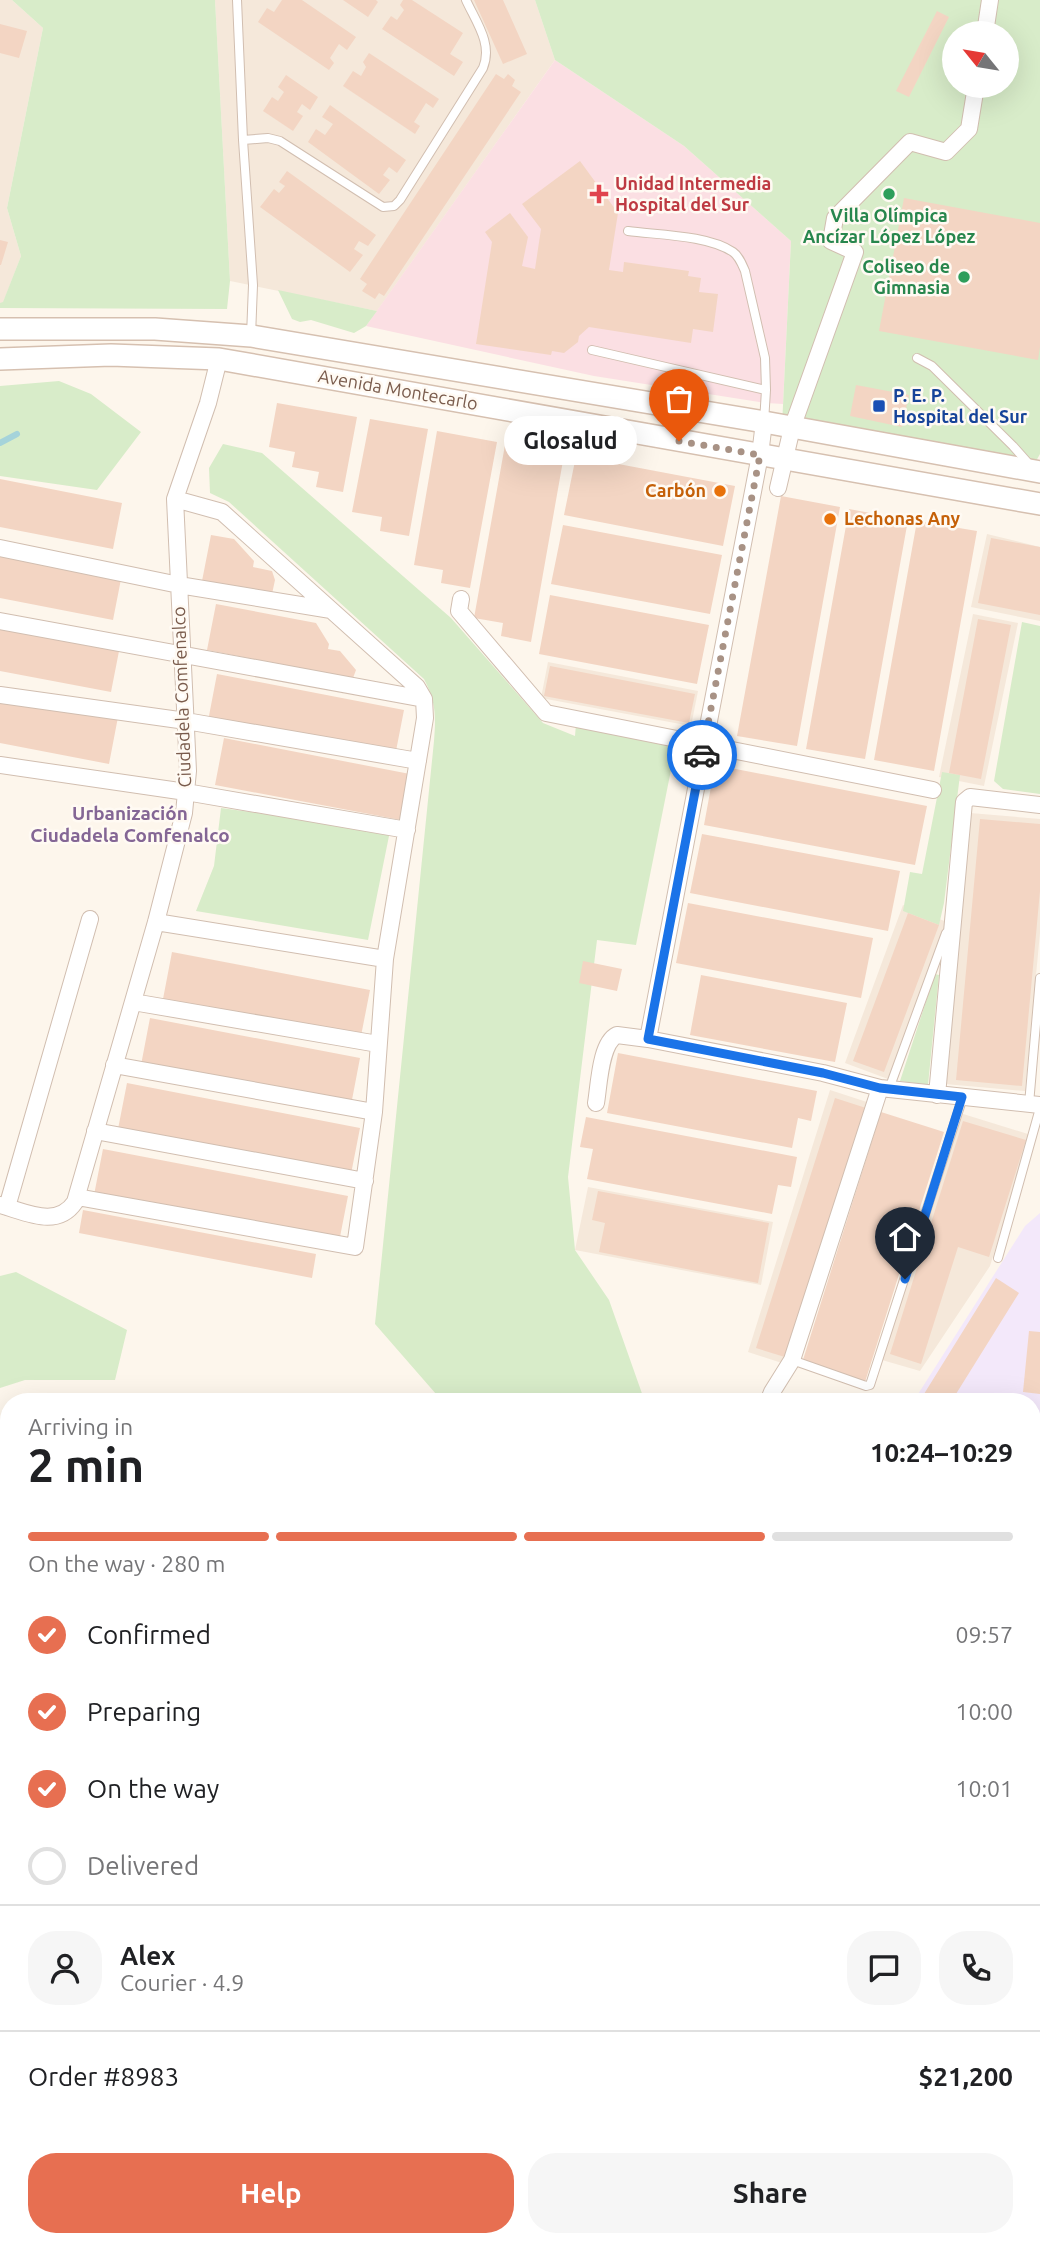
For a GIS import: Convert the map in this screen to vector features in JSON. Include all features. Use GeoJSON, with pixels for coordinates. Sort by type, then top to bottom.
{"type":"FeatureCollection","features":[{"type":"Feature","properties":{"kind":"main road","name":"Avenida Montecarlo"},"geometry":{"type":"LineString","coordinates":[[0,329],[155,329],[251,335],[1036,471]]}},
{"type":"Feature","properties":{"kind":"main road","name":"Avenida Montecarlo"},"geometry":{"type":"LineString","coordinates":[[0,359],[111,355],[219,359],[1040,504]]}},
{"type":"Feature","properties":{"kind":"street"},"geometry":{"type":"LineString","coordinates":[[987,21],[990,0]]}},
{"type":"Feature","properties":{"kind":"street"},"geometry":{"type":"LineString","coordinates":[[778,488],[792,428],[855,252],[831,241],[835,218],[910,142],[946,152],[969,129],[974,98]]}},
{"type":"Feature","properties":{"kind":"street","name":"Ciudadela Comfenalco"},"geometry":{"type":"LineString","coordinates":[[77,1197],[156,922],[184,813],[188,771],[175,499],[208,403],[219,359]]}},
{"type":"Feature","properties":{"kind":"street"},"geometry":{"type":"LineString","coordinates":[[648,1039],[760,455],[764,422]]}},
{"type":"Feature","properties":{"kind":"street"},"geometry":{"type":"LineString","coordinates":[[90,919],[3,1206],[46,1218],[61,1216],[69,1211],[77,1197],[355,1247],[374,1112],[384,959],[425,718],[424,699],[417,687],[222,512],[175,499]]}},
{"type":"Feature","properties":{"kind":"street"},"geometry":{"type":"LineString","coordinates":[[0,548],[179,585],[331,610]]}},
{"type":"Feature","properties":{"kind":"street"},"geometry":{"type":"LineString","coordinates":[[461,599],[459,611],[546,713],[933,790]]}},
{"type":"Feature","properties":{"kind":"street"},"geometry":{"type":"LineString","coordinates":[[0,621],[424,699]]}},
{"type":"Feature","properties":{"kind":"street"},"geometry":{"type":"LineString","coordinates":[[0,695],[186,721],[418,761]]}},
{"type":"Feature","properties":{"kind":"street"},"geometry":{"type":"LineString","coordinates":[[0,765],[186,792],[407,830]]}},
{"type":"Feature","properties":{"kind":"street"},"geometry":{"type":"LineString","coordinates":[[937,1094],[962,808],[970,797],[1040,805]]}},
{"type":"Feature","properties":{"kind":"street"},"geometry":{"type":"LineString","coordinates":[[156,922],[384,959]]}},
{"type":"Feature","properties":{"kind":"street"},"geometry":{"type":"LineString","coordinates":[[133,1002],[378,1044]]}},
{"type":"Feature","properties":{"kind":"street"},"geometry":{"type":"LineString","coordinates":[[596,1103],[604,1053],[611,1038],[617,1035],[823,1073],[885,1089],[1036,1106]]}},
{"type":"Feature","properties":{"kind":"street"},"geometry":{"type":"LineString","coordinates":[[114,1065],[374,1112]]}},
{"type":"Feature","properties":{"kind":"street"},"geometry":{"type":"LineString","coordinates":[[772,1393],[792,1360],[885,1089]]}},
{"type":"Feature","properties":{"kind":"street"},"geometry":{"type":"LineString","coordinates":[[94,1131],[365,1181]]}},
{"type":"Feature","properties":{"kind":"lane"},"geometry":{"type":"LineString","coordinates":[[237,0],[253,285],[251,335]]}},
{"type":"Feature","properties":{"kind":"lane"},"geometry":{"type":"LineString","coordinates":[[243,140],[268,138],[281,141],[383,207],[394,206],[488,57],[483,36],[466,0]]}},
{"type":"Feature","properties":{"kind":"lane"},"geometry":{"type":"LineString","coordinates":[[628,231],[705,241],[735,253],[744,271],[765,358],[764,422]]}},
{"type":"Feature","properties":{"kind":"lane"},"geometry":{"type":"LineString","coordinates":[[592,349],[766,390]]}},
{"type":"Feature","properties":{"kind":"lane"},"geometry":{"type":"LineString","coordinates":[[917,358],[932,366],[1036,471]]}},
{"type":"Feature","properties":{"kind":"lane"},"geometry":{"type":"LineString","coordinates":[[885,1089],[953,914]]}},
{"type":"Feature","properties":{"kind":"lane"},"geometry":{"type":"LineString","coordinates":[[998,1258],[1036,1106],[1040,978]]}},
{"type":"Feature","properties":{"kind":"lane"},"geometry":{"type":"LineString","coordinates":[[792,1360],[866,1386],[870,1385],[962,1097]]}},
{"type":"Feature","properties":{"kind":"shaded area"},"geometry":{"type":"Polygon","coordinates":[[[0,0],[12,0],[43,28],[7,208],[21,256],[3,303],[0,303],[0,0]]]}},
{"type":"Feature","properties":{"kind":"shaded area"},"geometry":{"type":"Polygon","coordinates":[[[215,0],[535,0],[555,60],[377,311],[230,281],[215,0]]]}},
{"type":"Feature","properties":{"kind":"shaded area","name":"Unidad Intermedia Hospital del Sur"},"geometry":{"type":"Polygon","coordinates":[[[555,60],[684,146],[791,241],[783,404],[594,376],[366,326],[555,60]]]}},
{"type":"Feature","properties":{"kind":"shaded area"},"geometry":{"type":"Polygon","coordinates":[[[987,534],[1040,547],[1040,621],[971,607],[987,534]]]}},
{"type":"Feature","properties":{"kind":"shaded area"},"geometry":{"type":"Polygon","coordinates":[[[973,614],[1018,623],[984,786],[939,777],[973,614]]]}},
{"type":"Feature","properties":{"kind":"shaded area"},"geometry":{"type":"Polygon","coordinates":[[[548,662],[698,691],[691,726],[541,698],[548,662]]]}},
{"type":"Feature","properties":{"kind":"shaded area"},"geometry":{"type":"Polygon","coordinates":[[[970,813],[1040,819],[1040,933],[1025,1091],[945,1084],[970,813]]]}},
{"type":"Feature","properties":{"kind":"shaded area"},"geometry":{"type":"Polygon","coordinates":[[[903,905],[947,922],[888,1079],[845,1063],[903,905]]]}},
{"type":"Feature","properties":{"kind":"shaded area"},"geometry":{"type":"Polygon","coordinates":[[[830,1090],[870,1103],[788,1365],[748,1352],[830,1090]]]}},
{"type":"Feature","properties":{"kind":"shaded area"},"geometry":{"type":"Polygon","coordinates":[[[960,1113],[1031,1135],[990,1266],[920,1371],[882,1360],[960,1113]]]}},
{"type":"Feature","properties":{"kind":"shaded area"},"geometry":{"type":"Polygon","coordinates":[[[588,1187],[773,1222],[761,1285],[575,1250],[588,1187]]]}},
{"type":"Feature","properties":{"kind":"shaded area"},"geometry":{"type":"Polygon","coordinates":[[[1040,1213],[1040,1393],[919,1393],[1025,1226],[1040,1213]]]}},
{"type":"Feature","properties":{"kind":"green space"},"geometry":{"type":"Polygon","coordinates":[[[12,0],[215,0],[230,281],[227,309],[0,308],[21,256],[7,208],[43,28],[12,0]]]}},
{"type":"Feature","properties":{"kind":"green space","name":"Villa Olímpica Ancízar López López"},"geometry":{"type":"Polygon","coordinates":[[[535,0],[1040,0],[1040,454],[1031,470],[782,426],[791,241],[684,146],[555,60],[535,0]]]}},
{"type":"Feature","properties":{"kind":"green space"},"geometry":{"type":"Polygon","coordinates":[[[278,290],[377,311],[366,326],[354,333],[311,320],[300,322],[292,319],[278,290]]]}},
{"type":"Feature","properties":{"kind":"green space"},"geometry":{"type":"Polygon","coordinates":[[[59,381],[91,394],[141,432],[97,490],[0,476],[0,386],[59,381]]]}},
{"type":"Feature","properties":{"kind":"green space"},"geometry":{"type":"Polygon","coordinates":[[[223,444],[262,453],[451,618],[543,723],[575,736],[576,724],[676,745],[636,945],[597,940],[568,1177],[575,1250],[609,1300],[642,1393],[435,1393],[375,1324],[434,741],[434,709],[424,679],[229,502],[210,493],[209,468],[223,444]]]}},
{"type":"Feature","properties":{"kind":"green space"},"geometry":{"type":"Polygon","coordinates":[[[1022,622],[1040,626],[1040,794],[1003,789],[994,781],[1022,622]]]}},
{"type":"Feature","properties":{"kind":"green space"},"geometry":{"type":"Polygon","coordinates":[[[942,772],[960,775],[939,925],[903,911],[910,872],[922,874],[942,772]]]}},
{"type":"Feature","properties":{"kind":"green space"},"geometry":{"type":"Polygon","coordinates":[[[221,808],[390,831],[368,940],[196,911],[214,866],[221,808]]]}},
{"type":"Feature","properties":{"kind":"green space"},"geometry":{"type":"Polygon","coordinates":[[[935,974],[939,975],[928,1085],[900,1081],[935,974]]]}},
{"type":"Feature","properties":{"kind":"green space"},"geometry":{"type":"Polygon","coordinates":[[[16,1272],[127,1330],[115,1380],[25,1380],[0,1388],[0,1276],[16,1272]]]}},
{"type":"Feature","properties":{"kind":"building"},"geometry":{"type":"Polygon","coordinates":[[[282,0],[302,0],[356,37],[347,50],[339,44],[330,58],[334,63],[329,70],[258,22],[267,8],[274,12],[282,0]]]}},
{"type":"Feature","properties":{"kind":"building"},"geometry":{"type":"Polygon","coordinates":[[[343,0],[376,0],[378,2],[368,17],[343,0]]]}},
{"type":"Feature","properties":{"kind":"building"},"geometry":{"type":"Polygon","coordinates":[[[403,0],[412,0],[463,33],[450,54],[463,62],[454,76],[382,29],[391,16],[397,20],[404,10],[400,5],[403,0]]]}},
{"type":"Feature","properties":{"kind":"building"},"geometry":{"type":"Polygon","coordinates":[[[474,0],[503,0],[527,54],[503,64],[474,0]]]}},
{"type":"Feature","properties":{"kind":"building"},"geometry":{"type":"Polygon","coordinates":[[[937,11],[949,17],[947,21],[942,21],[942,31],[909,97],[896,91],[937,11]]]}},
{"type":"Feature","properties":{"kind":"building"},"geometry":{"type":"Polygon","coordinates":[[[0,24],[27,31],[19,58],[0,53],[0,24]]]}},
{"type":"Feature","properties":{"kind":"building"},"geometry":{"type":"Polygon","coordinates":[[[369,53],[439,99],[433,108],[426,103],[414,122],[420,126],[415,134],[343,86],[353,71],[361,76],[366,67],[363,62],[369,53]]]}},
{"type":"Feature","properties":{"kind":"building"},"geometry":{"type":"Polygon","coordinates":[[[496,74],[504,79],[508,74],[515,80],[512,86],[521,92],[384,296],[379,293],[375,299],[362,291],[367,284],[360,279],[496,74]]]}},
{"type":"Feature","properties":{"kind":"building"},"geometry":{"type":"Polygon","coordinates":[[[286,75],[318,97],[310,110],[302,104],[297,112],[303,116],[293,131],[263,111],[272,97],[278,101],[284,92],[278,87],[286,75]]]}},
{"type":"Feature","properties":{"kind":"building"},"geometry":{"type":"Polygon","coordinates":[[[330,105],[406,160],[397,173],[389,167],[383,175],[390,180],[379,194],[308,142],[316,129],[325,135],[333,124],[322,117],[330,105]]]}},
{"type":"Feature","properties":{"kind":"building"},"geometry":{"type":"Polygon","coordinates":[[[580,161],[618,213],[609,270],[623,272],[624,262],[689,271],[688,276],[701,278],[699,292],[718,294],[713,332],[693,329],[691,343],[589,327],[579,336],[578,342],[564,353],[552,351],[551,355],[476,344],[492,242],[485,232],[510,213],[528,237],[522,266],[535,269],[541,229],[522,204],[580,161]]]}},
{"type":"Feature","properties":{"kind":"building"},"geometry":{"type":"Polygon","coordinates":[[[287,171],[376,235],[368,246],[359,241],[354,249],[363,255],[350,272],[260,207],[274,189],[279,193],[285,186],[279,182],[287,171]]]}},
{"type":"Feature","properties":{"kind":"building","name":"Coliseo de Gimnasia"},"geometry":{"type":"Polygon","coordinates":[[[904,198],[1040,223],[1038,360],[879,331],[904,198]]]}},
{"type":"Feature","properties":{"kind":"building"},"geometry":{"type":"Polygon","coordinates":[[[0,240],[8,242],[1,265],[0,265],[0,240]]]}},
{"type":"Feature","properties":{"kind":"building","name":"P. E. P. Hospital del Sur"},"geometry":{"type":"Polygon","coordinates":[[[856,385],[909,395],[902,427],[850,416],[856,385]]]}},
{"type":"Feature","properties":{"kind":"building"},"geometry":{"type":"Polygon","coordinates":[[[277,403],[357,417],[343,492],[316,487],[319,472],[292,467],[295,452],[269,447],[277,403]]]}},
{"type":"Feature","properties":{"kind":"building"},"geometry":{"type":"Polygon","coordinates":[[[370,419],[428,429],[409,536],[380,531],[382,517],[352,512],[370,419]]]}},
{"type":"Feature","properties":{"kind":"building"},"geometry":{"type":"Polygon","coordinates":[[[437,431],[497,442],[470,588],[441,583],[443,570],[414,565],[437,431]]]}},
{"type":"Feature","properties":{"kind":"building"},"geometry":{"type":"Polygon","coordinates":[[[505,445],[564,455],[531,642],[501,636],[503,623],[474,618],[505,445]]]}},
{"type":"Feature","properties":{"kind":"building"},"geometry":{"type":"Polygon","coordinates":[[[576,456],[735,486],[723,546],[564,515],[576,456]]]}},
{"type":"Feature","properties":{"kind":"building"},"geometry":{"type":"Polygon","coordinates":[[[0,479],[122,503],[113,549],[0,527],[0,479]]]}},
{"type":"Feature","properties":{"kind":"building"},"geometry":{"type":"Polygon","coordinates":[[[781,496],[840,507],[797,746],[737,736],[781,496]]]}},
{"type":"Feature","properties":{"kind":"building"},"geometry":{"type":"Polygon","coordinates":[[[849,509],[908,520],[865,759],[806,749],[849,509]]]}},
{"type":"Feature","properties":{"kind":"building"},"geometry":{"type":"Polygon","coordinates":[[[917,521],[977,531],[934,771],[874,760],[917,521]]]}},
{"type":"Feature","properties":{"kind":"building"},"geometry":{"type":"Polygon","coordinates":[[[563,525],[722,555],[710,614],[551,584],[563,525]]]}},
{"type":"Feature","properties":{"kind":"building"},"geometry":{"type":"Polygon","coordinates":[[[211,535],[234,539],[254,561],[253,567],[272,571],[275,580],[272,594],[202,581],[211,535]]]}},
{"type":"Feature","properties":{"kind":"building"},"geometry":{"type":"Polygon","coordinates":[[[991,538],[1040,547],[1040,615],[978,603],[991,538]]]}},
{"type":"Feature","properties":{"kind":"building"},"geometry":{"type":"Polygon","coordinates":[[[0,551],[122,574],[113,620],[0,598],[0,551]]]}},
{"type":"Feature","properties":{"kind":"building"},"geometry":{"type":"Polygon","coordinates":[[[550,595],[709,625],[697,684],[539,654],[550,595]]]}},
{"type":"Feature","properties":{"kind":"building"},"geometry":{"type":"Polygon","coordinates":[[[216,604],[316,623],[329,644],[328,649],[340,651],[356,670],[353,678],[207,650],[216,604]]]}},
{"type":"Feature","properties":{"kind":"building"},"geometry":{"type":"Polygon","coordinates":[[[978,619],[1011,625],[981,779],[949,773],[978,619]]]}},
{"type":"Feature","properties":{"kind":"building"},"geometry":{"type":"Polygon","coordinates":[[[0,623],[120,646],[111,692],[0,671],[0,623]]]}},
{"type":"Feature","properties":{"kind":"building"},"geometry":{"type":"Polygon","coordinates":[[[550,666],[695,694],[689,723],[544,696],[550,666]]]}},
{"type":"Feature","properties":{"kind":"building"},"geometry":{"type":"Polygon","coordinates":[[[217,674],[404,710],[395,756],[208,721],[217,674]]]}},
{"type":"Feature","properties":{"kind":"building"},"geometry":{"type":"Polygon","coordinates":[[[0,695],[118,717],[109,764],[0,743],[0,695]]]}},
{"type":"Feature","properties":{"kind":"building"},"geometry":{"type":"Polygon","coordinates":[[[224,738],[410,774],[401,820],[215,785],[224,738]]]}},
{"type":"Feature","properties":{"kind":"building"},"geometry":{"type":"Polygon","coordinates":[[[715,765],[927,806],[915,865],[704,825],[715,765]]]}},
{"type":"Feature","properties":{"kind":"building"},"geometry":{"type":"Polygon","coordinates":[[[980,819],[1040,824],[1040,891],[1022,1086],[956,1080],[980,819]]]}},
{"type":"Feature","properties":{"kind":"building"},"geometry":{"type":"Polygon","coordinates":[[[702,834],[900,871],[888,931],[690,893],[702,834]]]}},
{"type":"Feature","properties":{"kind":"building"},"geometry":{"type":"Polygon","coordinates":[[[688,903],[873,938],[861,998],[676,963],[688,903]]]}},
{"type":"Feature","properties":{"kind":"building"},"geometry":{"type":"Polygon","coordinates":[[[908,913],[939,925],[884,1072],[853,1061],[908,913]]]}},
{"type":"Feature","properties":{"kind":"building"},"geometry":{"type":"Polygon","coordinates":[[[172,952],[370,990],[361,1036],[163,999],[172,952]]]}},
{"type":"Feature","properties":{"kind":"building"},"geometry":{"type":"Polygon","coordinates":[[[583,961],[622,969],[617,991],[579,983],[583,961]]]}},
{"type":"Feature","properties":{"kind":"building"},"geometry":{"type":"Polygon","coordinates":[[[701,975],[847,1003],[835,1062],[690,1035],[701,975]]]}},
{"type":"Feature","properties":{"kind":"building"},"geometry":{"type":"Polygon","coordinates":[[[150,1018],[360,1058],[351,1105],[141,1065],[150,1018]]]}},
{"type":"Feature","properties":{"kind":"building"},"geometry":{"type":"Polygon","coordinates":[[[618,1053],[817,1091],[811,1121],[798,1118],[792,1148],[607,1113],[618,1053]]]}},
{"type":"Feature","properties":{"kind":"building"},"geometry":{"type":"Polygon","coordinates":[[[127,1083],[360,1128],[351,1174],[118,1129],[127,1083]]]}},
{"type":"Feature","properties":{"kind":"building"},"geometry":{"type":"Polygon","coordinates":[[[835,1098],[866,1108],[788,1358],[756,1348],[835,1098]]]}},
{"type":"Feature","properties":{"kind":"building"},"geometry":{"type":"Polygon","coordinates":[[[881,1112],[944,1132],[865,1382],[802,1363],[881,1112]]]}},
{"type":"Feature","properties":{"kind":"building"},"geometry":{"type":"Polygon","coordinates":[[[586,1117],[797,1157],[791,1187],[778,1185],[772,1214],[587,1179],[593,1149],[580,1147],[586,1117]]]}},
{"type":"Feature","properties":{"kind":"building"},"geometry":{"type":"Polygon","coordinates":[[[963,1121],[1026,1140],[989,1257],[958,1247],[921,1364],[890,1354],[963,1121]]]}},
{"type":"Feature","properties":{"kind":"building"},"geometry":{"type":"Polygon","coordinates":[[[103,1149],[348,1196],[339,1242],[94,1195],[103,1149]]]}},
{"type":"Feature","properties":{"kind":"building"},"geometry":{"type":"Polygon","coordinates":[[[598,1191],[769,1223],[758,1283],[599,1252],[605,1223],[592,1220],[598,1191]]]}},
{"type":"Feature","properties":{"kind":"building"},"geometry":{"type":"Polygon","coordinates":[[[83,1210],[316,1254],[312,1278],[79,1233],[83,1210]]]}},
{"type":"Feature","properties":{"kind":"building"},"geometry":{"type":"Polygon","coordinates":[[[996,1278],[1019,1293],[957,1393],[925,1393],[996,1278]]]}},
{"type":"Feature","properties":{"kind":"building"},"geometry":{"type":"Polygon","coordinates":[[[1029,1331],[1040,1332],[1040,1393],[1023,1392],[1029,1331]]]}},
{"type":"Feature","properties":{"kind":"waterway"},"geometry":{"type":"LineString","coordinates":[[0,443],[17,434]]}},
{"type":"Feature","properties":{"kind":"way so far"},"geometry":{"type":"LineString","coordinates":[[679,441],[760,455],[702,755]]}},
{"type":"Feature","properties":{"kind":"place","name":"Unidad Intermedia Hospital del Sur"},"geometry":{"type":"Point","coordinates":[599,194]}},
{"type":"Feature","properties":{"kind":"place","name":"Villa Olímpica Ancízar López López"},"geometry":{"type":"Point","coordinates":[889,194]}},
{"type":"Feature","properties":{"kind":"place","name":"Coliseo de Gimnasia"},"geometry":{"type":"Point","coordinates":[964,277]}},
{"type":"Feature","properties":{"kind":"place","name":"P. E. P. Hospital del Sur"},"geometry":{"type":"Point","coordinates":[879,406]}},
{"type":"Feature","properties":{"kind":"place","name":"Glosalud"},"geometry":{"type":"Point","coordinates":[679,441]}},
{"type":"Feature","properties":{"kind":"place","name":"Carbón"},"geometry":{"type":"Point","coordinates":[720,491]}},
{"type":"Feature","properties":{"kind":"place","name":"Lechonas Any"},"geometry":{"type":"Point","coordinates":[830,519]}},
{"type":"Feature","properties":{"kind":"district","name":"Urbanización Ciudadela Comfenalco"},"geometry":{"type":"Point","coordinates":[130,824]}},
{"type":"Feature","properties":{"kind":"route"},"geometry":{"type":"LineString","coordinates":[[702,755],[648,1039],[823,1073],[880,1088],[962,1097],[905,1279]]}}]}
